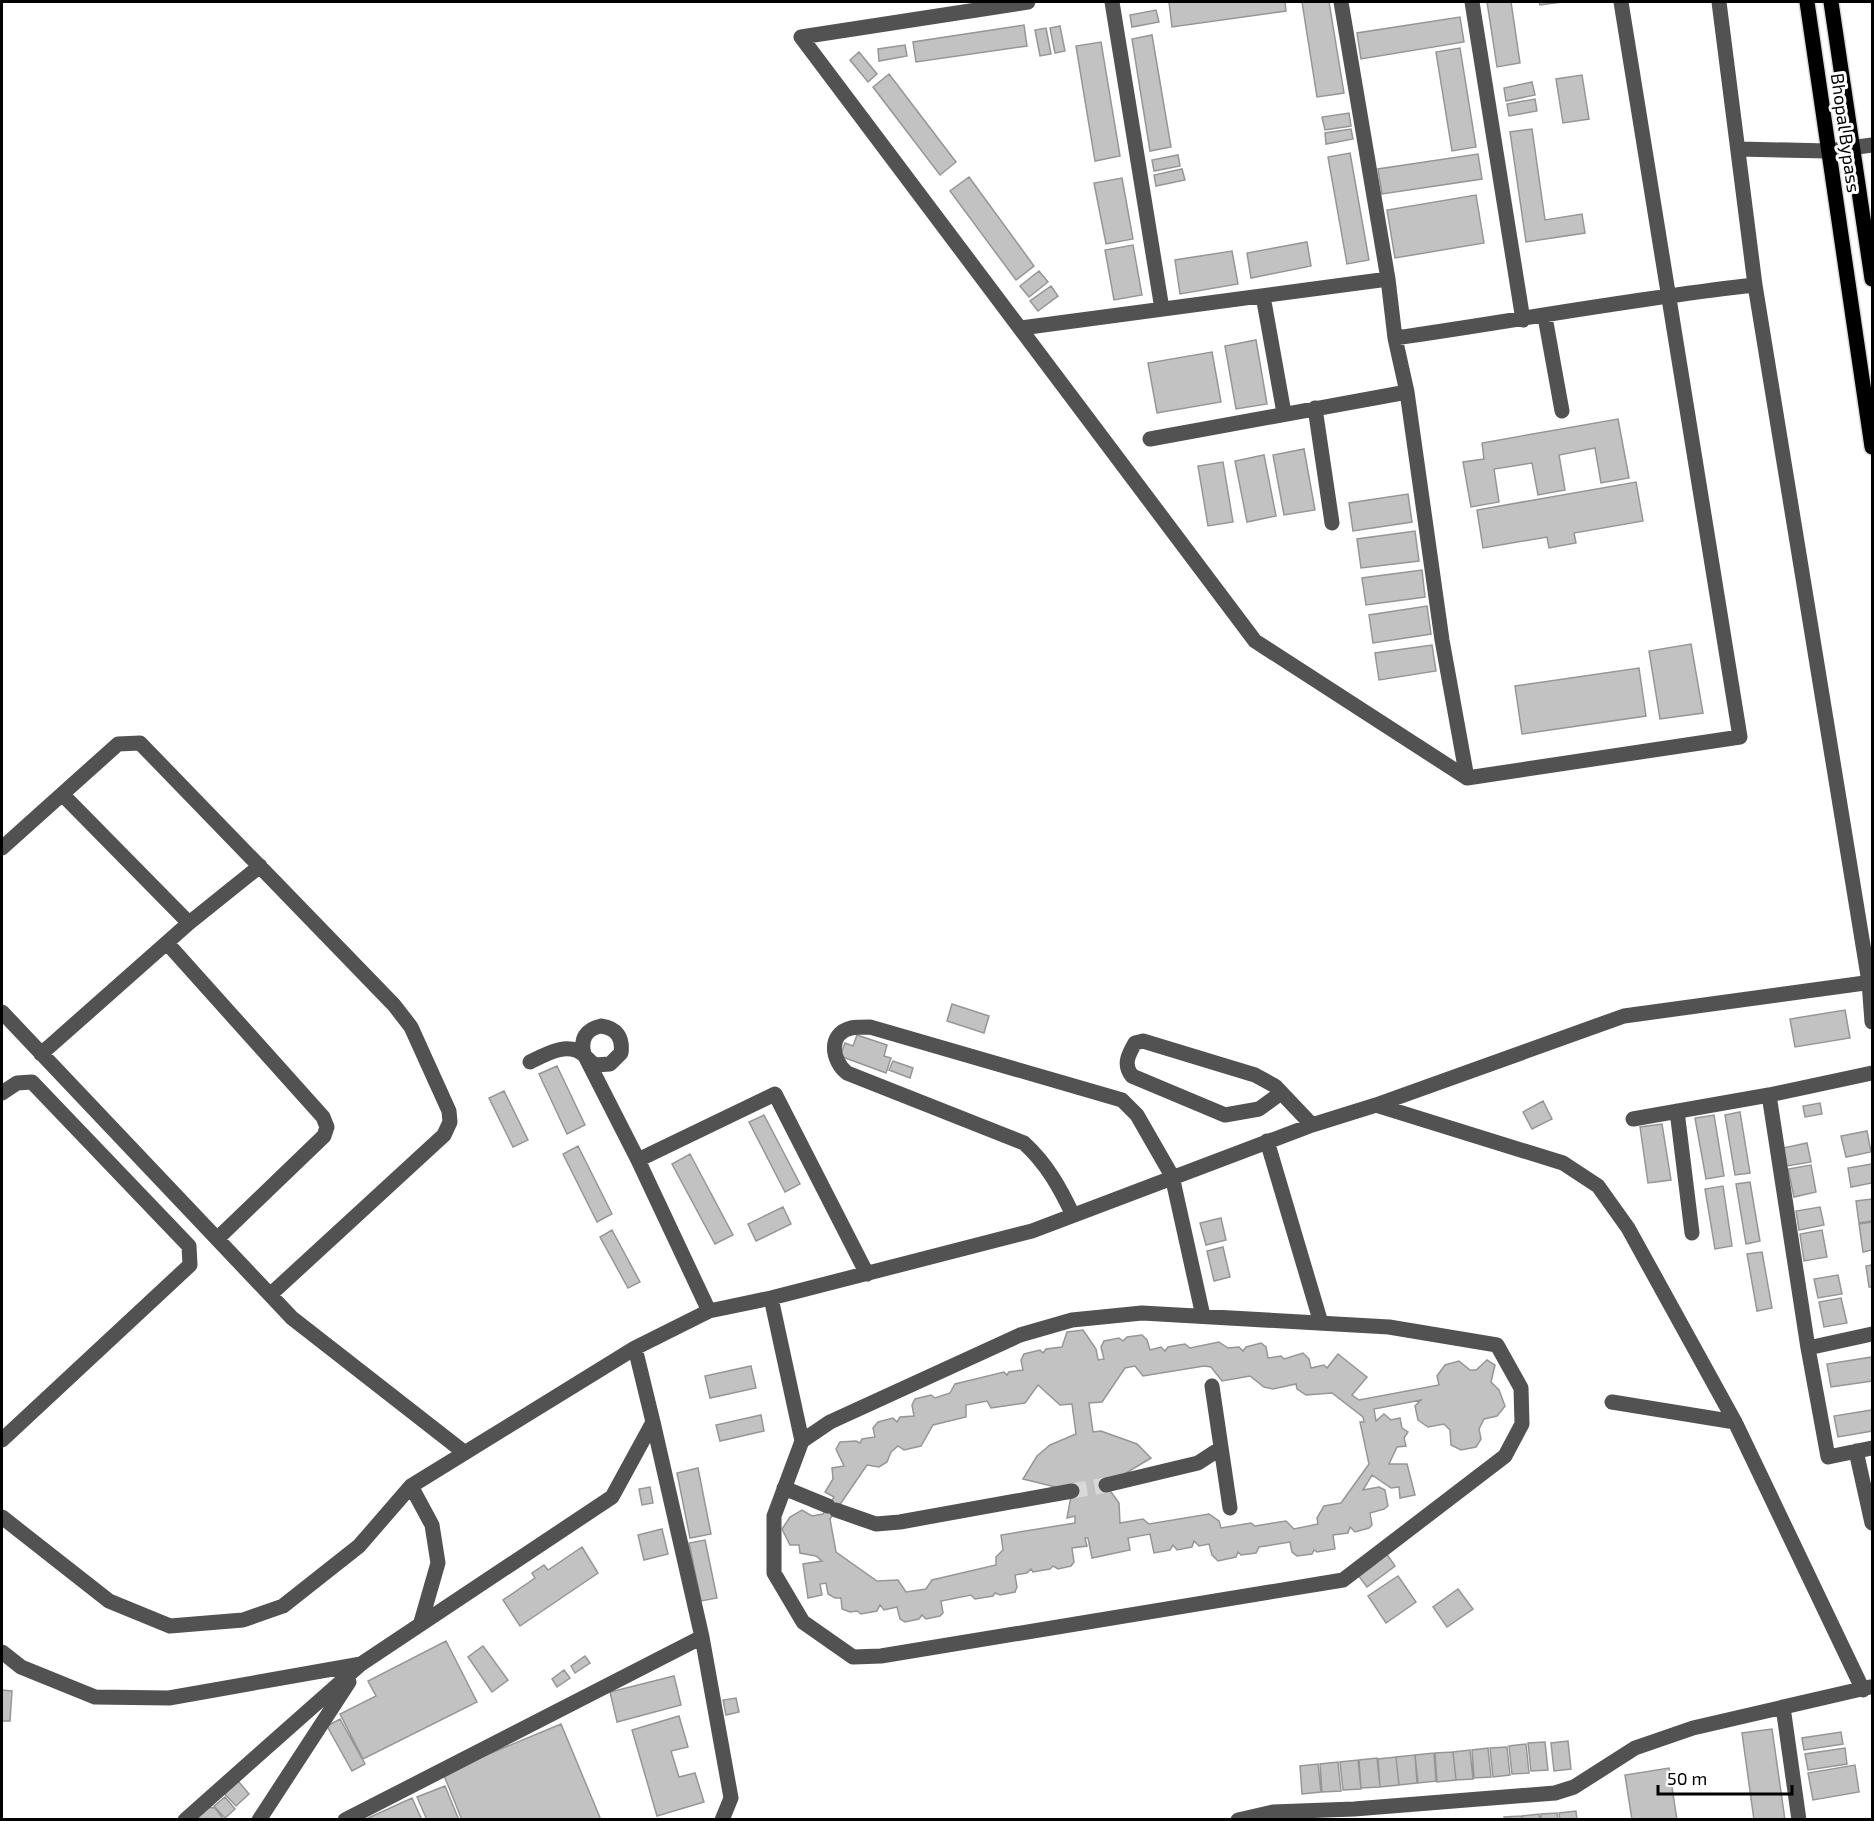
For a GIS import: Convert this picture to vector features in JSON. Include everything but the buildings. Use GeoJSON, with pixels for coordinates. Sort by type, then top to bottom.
{"type":"FeatureCollection","features":[{"type":"Feature","properties":{"kind":"main road","name":"Bhopal Bypass"},"geometry":{"type":"LineString","coordinates":[[1807,2],[1872,447]]}},
{"type":"Feature","properties":{"kind":"main road","name":"Bhopal Bypass"},"geometry":{"type":"LineString","coordinates":[[1831,2],[1872,279]]}},
{"type":"Feature","properties":{"kind":"street"},"geometry":{"type":"LineString","coordinates":[[1028,2],[801,37],[1255,641],[1467,778],[1740,737],[1621,2]]}},
{"type":"Feature","properties":{"kind":"street"},"geometry":{"type":"LineString","coordinates":[[1112,2],[1162,309]]}},
{"type":"Feature","properties":{"kind":"street"},"geometry":{"type":"LineString","coordinates":[[1341,2],[1388,279],[1395,338],[1407,392],[1442,640],[1467,778]]}},
{"type":"Feature","properties":{"kind":"street"},"geometry":{"type":"LineString","coordinates":[[1472,2],[1523,320]]}},
{"type":"Feature","properties":{"kind":"street"},"geometry":{"type":"LineString","coordinates":[[1719,2],[1755,285],[1871,982],[1872,1022]]}},
{"type":"Feature","properties":{"kind":"street"},"geometry":{"type":"LineString","coordinates":[[1739,149],[1828,151],[1872,145]]}},
{"type":"Feature","properties":{"kind":"street"},"geometry":{"type":"LineString","coordinates":[[1021,328],[1388,279]]}},
{"type":"Feature","properties":{"kind":"street"},"geometry":{"type":"LineString","coordinates":[[1395,338],[1523,320],[1669,294],[1755,285]]}},
{"type":"Feature","properties":{"kind":"street"},"geometry":{"type":"LineString","coordinates":[[1263,296],[1284,413]]}},
{"type":"Feature","properties":{"kind":"street"},"geometry":{"type":"LineString","coordinates":[[1545,316],[1562,411]]}},
{"type":"Feature","properties":{"kind":"street"},"geometry":{"type":"LineString","coordinates":[[1150,439],[1407,392]]}},
{"type":"Feature","properties":{"kind":"street"},"geometry":{"type":"LineString","coordinates":[[1315,408],[1332,523]]}},
{"type":"Feature","properties":{"kind":"street"},"geometry":{"type":"LineString","coordinates":[[2,848],[118,744],[141,743],[394,1005],[411,1027],[449,1111],[450,1122],[444,1135],[270,1294]]}},
{"type":"Feature","properties":{"kind":"street"},"geometry":{"type":"LineString","coordinates":[[62,794],[189,923]]}},
{"type":"Feature","properties":{"kind":"street"},"geometry":{"type":"LineString","coordinates":[[41,1053],[189,923],[260,866]]}},
{"type":"Feature","properties":{"kind":"street"},"geometry":{"type":"LineString","coordinates":[[167,944],[323,1117],[327,1127],[324,1137],[217,1239]]}},
{"type":"Feature","properties":{"kind":"street"},"geometry":{"type":"LineString","coordinates":[[2,1517],[109,1601],[171,1626],[243,1620],[283,1606],[359,1546],[411,1486],[635,1348],[709,1311],[771,1298],[1032,1232],[1172,1176],[1624,1016],[1871,982]]}},
{"type":"Feature","properties":{"kind":"street"},"geometry":{"type":"LineString","coordinates":[[2,1012],[292,1318],[465,1453]]}},
{"type":"Feature","properties":{"kind":"street"},"geometry":{"type":"LineString","coordinates":[[1073,1215],[1056,1181],[1040,1157],[1024,1143],[847,1073],[837,1066],[833,1055],[835,1042],[843,1032],[852,1028],[870,1027],[1122,1100],[1137,1115],[1172,1176],[1203,1316]]}},
{"type":"Feature","properties":{"kind":"street"},"geometry":{"type":"LineString","coordinates":[[1281,1093],[1258,1109],[1226,1115],[1132,1076],[1127,1070],[1127,1060],[1135,1043],[1143,1041],[1255,1075],[1281,1093],[1312,1125]]}},
{"type":"Feature","properties":{"kind":"street"},"geometry":{"type":"LineString","coordinates":[[530,1062],[548,1053],[566,1048],[584,1054],[638,1160],[709,1311]]}},
{"type":"Feature","properties":{"kind":"street"},"geometry":{"type":"LineString","coordinates":[[1633,1119],[1769,1095],[1872,1073]]}},
{"type":"Feature","properties":{"kind":"street"},"geometry":{"type":"LineString","coordinates":[[2,1093],[17,1083],[32,1082],[189,1246],[191,1255],[190,1264],[2,1440]]}},
{"type":"Feature","properties":{"kind":"street"},"geometry":{"type":"LineString","coordinates":[[638,1160],[775,1094],[867,1274]]}},
{"type":"Feature","properties":{"kind":"street"},"geometry":{"type":"LineString","coordinates":[[1769,1095],[1808,1348],[1828,1457],[1872,1448]]}},
{"type":"Feature","properties":{"kind":"street"},"geometry":{"type":"LineString","coordinates":[[1238,1820],[1273,1812],[1354,1814],[1555,1793],[1574,1787],[1635,1748],[1693,1728],[1868,1688],[1736,1422],[1629,1228],[1598,1186],[1563,1163],[1376,1105]]}},
{"type":"Feature","properties":{"kind":"street"},"geometry":{"type":"LineString","coordinates":[[1677,1111],[1692,1233]]}},
{"type":"Feature","properties":{"kind":"street"},"geometry":{"type":"LineString","coordinates":[[1268,1141],[1321,1323]]}},
{"type":"Feature","properties":{"kind":"street"},"geometry":{"type":"LineString","coordinates":[[771,1298],[802,1441],[774,1516],[774,1573],[803,1622],[853,1657],[881,1656],[1344,1580],[1505,1456],[1522,1424],[1521,1388],[1497,1345],[1389,1327],[1142,1312],[1072,1320],[1020,1335],[830,1422],[802,1441]]}},
{"type":"Feature","properties":{"kind":"street"},"geometry":{"type":"LineString","coordinates":[[1808,1348],[1872,1334]]}},
{"type":"Feature","properties":{"kind":"street"},"geometry":{"type":"LineString","coordinates":[[635,1348],[702,1637],[731,1798],[722,1820]]}},
{"type":"Feature","properties":{"kind":"street"},"geometry":{"type":"LineString","coordinates":[[1212,1386],[1230,1508]]}},
{"type":"Feature","properties":{"kind":"street"},"geometry":{"type":"LineString","coordinates":[[1612,1402],[1736,1422]]}},
{"type":"Feature","properties":{"kind":"street"},"geometry":{"type":"LineString","coordinates":[[185,1820],[361,1664],[612,1497],[652,1422]]}},
{"type":"Feature","properties":{"kind":"street"},"geometry":{"type":"LineString","coordinates":[[1106,1485],[1198,1463],[1221,1448]]}},
{"type":"Feature","properties":{"kind":"street"},"geometry":{"type":"LineString","coordinates":[[1856,1451],[1872,1523]]}},
{"type":"Feature","properties":{"kind":"street"},"geometry":{"type":"LineString","coordinates":[[411,1486],[432,1525],[438,1563],[421,1622]]}},
{"type":"Feature","properties":{"kind":"street"},"geometry":{"type":"LineString","coordinates":[[784,1488],[876,1524],[900,1522],[1072,1491]]}},
{"type":"Feature","properties":{"kind":"street"},"geometry":{"type":"LineString","coordinates":[[345,1820],[702,1637]]}},
{"type":"Feature","properties":{"kind":"street"},"geometry":{"type":"LineString","coordinates":[[2,1652],[21,1667],[95,1697],[169,1698],[361,1664]]}},
{"type":"Feature","properties":{"kind":"street"},"geometry":{"type":"LineString","coordinates":[[259,1820],[361,1664]]}},
{"type":"Feature","properties":{"kind":"street"},"geometry":{"type":"LineString","coordinates":[[1783,1707],[1799,1820]]}},
{"type":"Feature","properties":{"kind":"tunnel"},"geometry":{"type":"LineString","coordinates":[[1072,1491],[1106,1485]]}}]}
